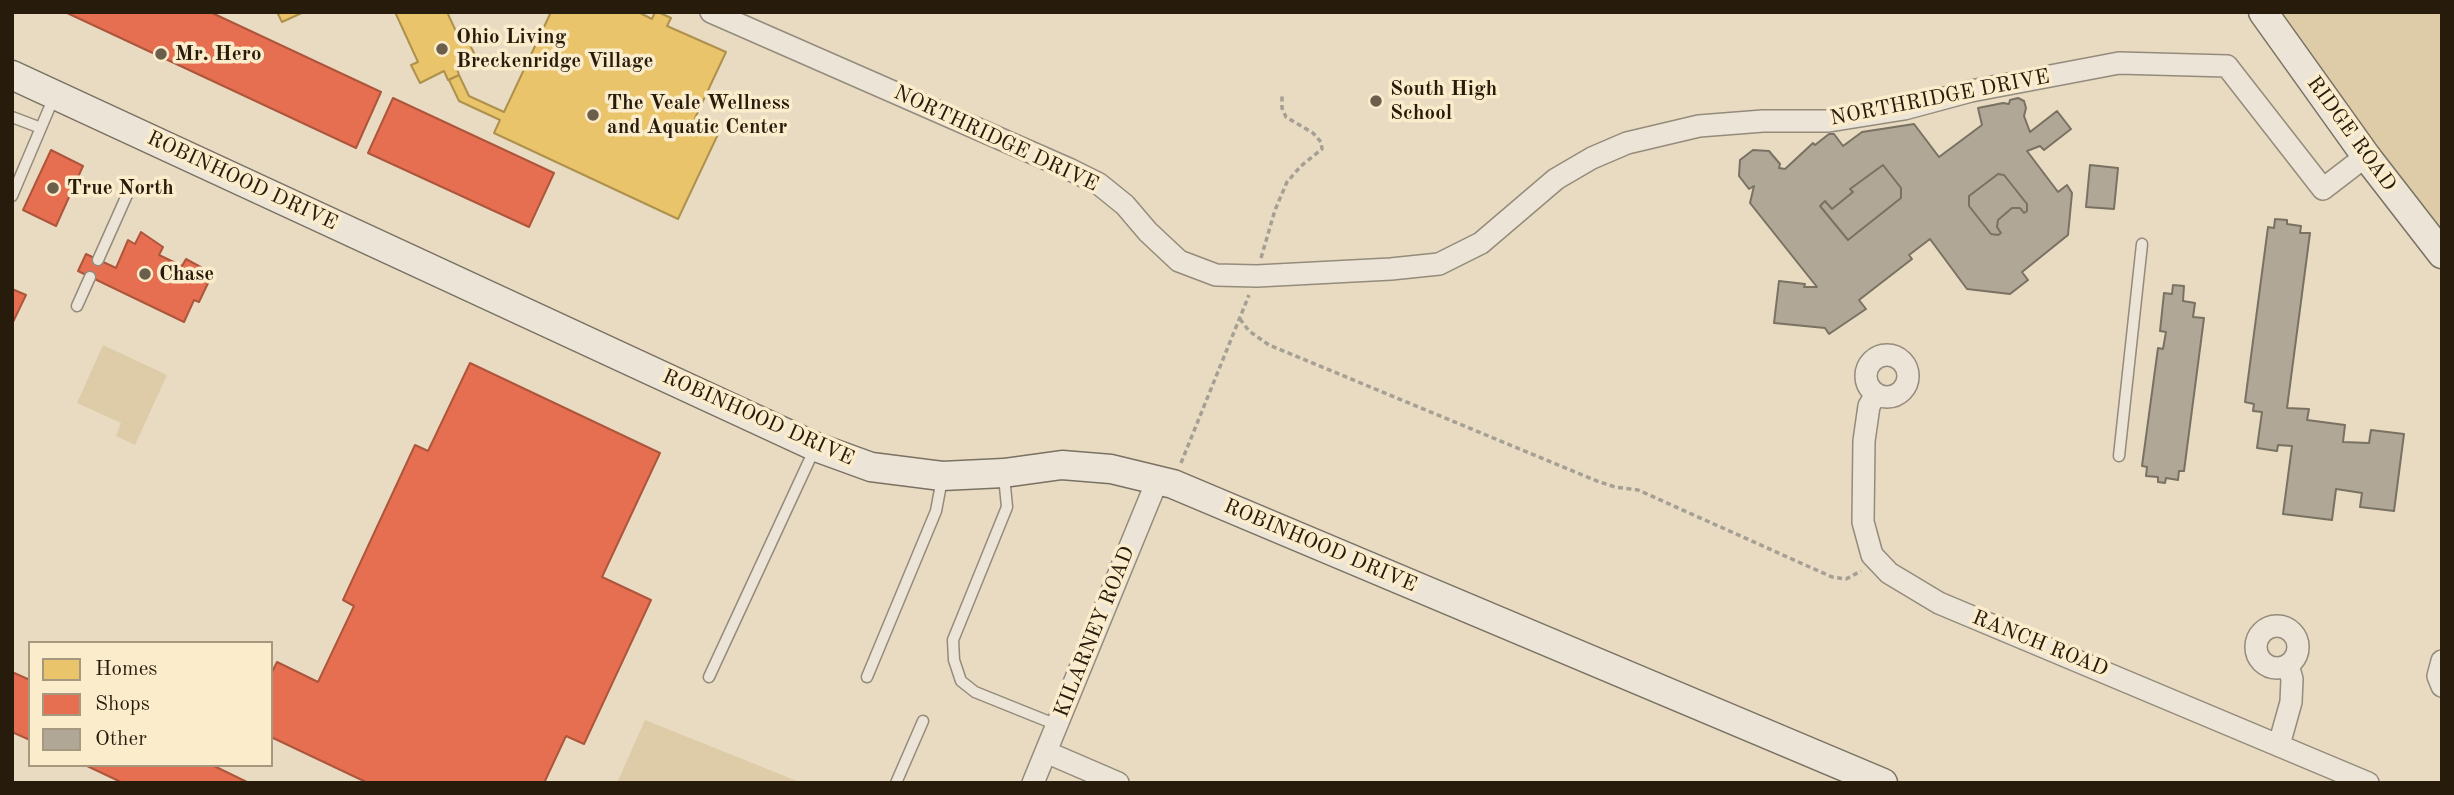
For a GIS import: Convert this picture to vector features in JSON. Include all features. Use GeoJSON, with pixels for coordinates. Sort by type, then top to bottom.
{"type":"FeatureCollection","features":[{"type":"Feature","properties":{"kind":"street","name":"NORTHRIDGE DRIVE"},"geometry":{"type":"LineString","coordinates":[[711,12],[1099,184],[1125,205],[1147,232],[1179,261],[1216,275],[1256,276],[1439,264],[1480,243],[1556,180],[1592,158],[1627,143],[1699,126],[1763,121],[1829,121],[1879,113],[2119,63],[2227,66],[2323,189],[2366,156]]}},
{"type":"Feature","properties":{"kind":"street","name":"RIDGE ROAD"},"geometry":{"type":"LineString","coordinates":[[2263,12],[2366,156],[2442,254]]}},
{"type":"Feature","properties":{"kind":"street","name":"ROBINHOOD DRIVE"},"geometry":{"type":"LineString","coordinates":[[12,75],[816,447],[872,467],[942,476],[1004,473],[1062,465],[1111,469],[1174,484],[1883,783]]}},
{"type":"Feature","properties":{"kind":"street"},"geometry":{"type":"LineString","coordinates":[[1876,394],[1869,407],[1864,441],[1863,522],[1876,560]]}},
{"type":"Feature","properties":{"kind":"street","name":"KILARNEY ROAD"},"geometry":{"type":"LineString","coordinates":[[1033,783],[1157,481]]}},
{"type":"Feature","properties":{"kind":"street","name":"RANCH ROAD"},"geometry":{"type":"LineString","coordinates":[[1876,560],[1889,573],[1939,603],[2368,783]]}},
{"type":"Feature","properties":{"kind":"street"},"geometry":{"type":"LineString","coordinates":[[2442,661],[2438,676],[2442,686]]}},
{"type":"Feature","properties":{"kind":"street"},"geometry":{"type":"LineString","coordinates":[[2278,744],[2291,702],[2292,679],[2288,665]]}},
{"type":"Feature","properties":{"kind":"street"},"geometry":{"type":"LineString","coordinates":[[1046,752],[1118,783]]}},
{"type":"Feature","properties":{"kind":"lane"},"geometry":{"type":"LineString","coordinates":[[12,196],[55,95]]}},
{"type":"Feature","properties":{"kind":"lane"},"geometry":{"type":"LineString","coordinates":[[12,117],[41,128]]}},
{"type":"Feature","properties":{"kind":"lane"},"geometry":{"type":"LineString","coordinates":[[98,260],[127,195]]}},
{"type":"Feature","properties":{"kind":"lane"},"geometry":{"type":"LineString","coordinates":[[2119,456],[2142,244]]}},
{"type":"Feature","properties":{"kind":"lane"},"geometry":{"type":"LineString","coordinates":[[77,306],[90,277]]}},
{"type":"Feature","properties":{"kind":"lane"},"geometry":{"type":"LineString","coordinates":[[709,677],[816,447]]}},
{"type":"Feature","properties":{"kind":"lane"},"geometry":{"type":"LineString","coordinates":[[1004,473],[1007,507],[953,640],[954,660],[961,681],[975,692],[1057,725]]}},
{"type":"Feature","properties":{"kind":"lane"},"geometry":{"type":"LineString","coordinates":[[867,677],[936,511],[942,476]]}},
{"type":"Feature","properties":{"kind":"lane"},"geometry":{"type":"LineString","coordinates":[[896,783],[923,721]]}},
{"type":"Feature","properties":{"kind":"path"},"geometry":{"type":"LineString","coordinates":[[1240,319],[1249,331],[1269,345],[1597,481],[1638,491],[1832,577],[1846,579],[1876,560]]}},
{"type":"Feature","properties":{"kind":"shaded area"},"geometry":{"type":"Polygon","coordinates":[[[2263,12],[2442,12],[2442,254],[2263,12]]]}},
{"type":"Feature","properties":{"kind":"shaded area"},"geometry":{"type":"Polygon","coordinates":[[[103,345],[167,375],[135,445],[116,436],[121,423],[77,403],[103,345]]]}},
{"type":"Feature","properties":{"kind":"shaded area"},"geometry":{"type":"Polygon","coordinates":[[[645,720],[802,783],[617,783],[645,720]]]}},
{"type":"Feature","properties":{"kind":"building: Homes"},"geometry":{"type":"Polygon","coordinates":[[[277,12],[304,12],[282,22],[277,12]]]}},
{"type":"Feature","properties":{"kind":"building: Homes","name":"Ohio Living Breckenridge Village"},"geometry":{"type":"Polygon","coordinates":[[[395,12],[447,12],[461,42],[467,39],[476,57],[456,66],[459,75],[448,80],[444,71],[420,83],[411,65],[418,62],[395,12]]]}},
{"type":"Feature","properties":{"kind":"building: Homes","name":"The Veale Wellness and Aquatic Center"},"geometry":{"type":"Polygon","coordinates":[[[551,12],[638,12],[652,19],[655,12],[658,12],[671,18],[667,26],[726,52],[695,118],[720,130],[678,219],[494,133],[500,120],[459,101],[449,80],[459,75],[469,96],[504,112],[551,12]]]}},
{"type":"Feature","properties":{"kind":"building: Shops"},"geometry":{"type":"Polygon","coordinates":[[[65,12],[210,12],[381,92],[356,148],[65,12]]]}},
{"type":"Feature","properties":{"kind":"building: Shops"},"geometry":{"type":"Polygon","coordinates":[[[393,98],[554,173],[529,227],[368,153],[393,98]]]}},
{"type":"Feature","properties":{"kind":"building: Shops","name":"True North"},"geometry":{"type":"Polygon","coordinates":[[[51,150],[83,166],[56,226],[23,210],[51,150]]]}},
{"type":"Feature","properties":{"kind":"building: Shops","name":"Chase"},"geometry":{"type":"Polygon","coordinates":[[[141,232],[163,247],[159,255],[182,266],[186,259],[208,271],[204,277],[210,279],[199,302],[194,300],[184,322],[78,271],[86,254],[116,268],[128,240],[135,244],[141,232]]]}},
{"type":"Feature","properties":{"kind":"building: Shops"},"geometry":{"type":"Polygon","coordinates":[[[12,289],[26,295],[12,324],[12,289]]]}},
{"type":"Feature","properties":{"kind":"building: Shops"},"geometry":{"type":"Polygon","coordinates":[[[470,363],[660,453],[602,577],[651,600],[584,744],[566,736],[544,783],[368,783],[273,738],[273,670],[277,662],[318,682],[354,606],[343,600],[415,445],[428,451],[470,363]]]}},
{"type":"Feature","properties":{"kind":"building: Shops"},"geometry":{"type":"Polygon","coordinates":[[[12,672],[28,679],[28,739],[12,732],[12,672]]]}},
{"type":"Feature","properties":{"kind":"building: Shops"},"geometry":{"type":"Polygon","coordinates":[[[89,767],[216,767],[249,783],[123,783],[89,767]]]}},
{"type":"Feature","properties":{"kind":"building: Other"},"geometry":{"type":"Polygon","coordinates":[[[2018,98],[2024,101],[2024,116],[2030,132],[2057,111],[2071,129],[2044,150],[2040,146],[2027,151],[2058,192],[2067,185],[2072,193],[2068,235],[2022,272],[2028,280],[2010,294],[1967,289],[1930,239],[1909,255],[1912,259],[1859,300],[1866,309],[1829,334],[1825,328],[1774,323],[1779,281],[1817,287],[1750,203],[1754,186],[1749,189],[1739,176],[1740,160],[1753,150],[1769,151],[1780,164],[1779,168],[1785,169],[1813,143],[1815,145],[1829,134],[1834,134],[1843,146],[1862,132],[1914,124],[1939,157],[1982,125],[1978,108],[2009,104],[2010,100],[2018,98]],[[1883,165],[1850,189],[1853,192],[1832,209],[1825,201],[1820,206],[1848,240],[1901,198],[1901,188],[1883,165]],[[1998,174],[1969,196],[1969,206],[1991,234],[1998,235],[2001,233],[1997,227],[1998,220],[2012,208],[2020,208],[2024,213],[2027,211],[2027,204],[2004,175],[1998,174]]]}},
{"type":"Feature","properties":{"kind":"building: Other"},"geometry":{"type":"Polygon","coordinates":[[[1883,165],[1901,188],[1901,198],[1848,240],[1820,206],[1825,201],[1832,209],[1853,192],[1850,189],[1883,165]]]}},
{"type":"Feature","properties":{"kind":"building: Other"},"geometry":{"type":"Polygon","coordinates":[[[2090,165],[2118,168],[2114,209],[2086,207],[2090,165]]]}},
{"type":"Feature","properties":{"kind":"building: Other"},"geometry":{"type":"Polygon","coordinates":[[[1998,174],[2004,175],[2027,204],[2027,211],[2024,213],[2020,208],[2012,208],[1998,220],[1997,227],[2001,233],[1998,235],[1991,234],[1969,206],[1969,196],[1998,174]]]}},
{"type":"Feature","properties":{"kind":"building: Other"},"geometry":{"type":"Polygon","coordinates":[[[2275,219],[2287,220],[2287,224],[2301,226],[2300,233],[2310,233],[2287,408],[2309,409],[2307,420],[2345,425],[2343,442],[2369,443],[2371,430],[2404,434],[2394,511],[2360,507],[2362,493],[2336,489],[2332,520],[2283,514],[2292,446],[2278,445],[2277,451],[2257,448],[2262,412],[2253,411],[2254,404],[2245,402],[2268,227],[2274,228],[2275,219]]]}},
{"type":"Feature","properties":{"kind":"building: Other"},"geometry":{"type":"Polygon","coordinates":[[[2173,285],[2184,286],[2183,301],[2195,303],[2193,317],[2204,318],[2184,471],[2179,471],[2178,480],[2166,478],[2165,483],[2158,482],[2158,477],[2146,476],[2147,467],[2142,466],[2158,348],[2163,349],[2166,332],[2160,331],[2164,293],[2172,294],[2173,285]]]}},
{"type":"Feature","properties":{"kind":"place","name":"Ohio Living Breckenridge Village"},"geometry":{"type":"Point","coordinates":[442,49]}},
{"type":"Feature","properties":{"kind":"place","name":"Mr. Hero"},"geometry":{"type":"Point","coordinates":[161,54]}},
{"type":"Feature","properties":{"kind":"place","name":"South High School"},"geometry":{"type":"Point","coordinates":[1376,101]}},
{"type":"Feature","properties":{"kind":"place","name":"The Veale Wellness and Aquatic Center"},"geometry":{"type":"Point","coordinates":[593,115]}},
{"type":"Feature","properties":{"kind":"place","name":"True North"},"geometry":{"type":"Point","coordinates":[53,188]}},
{"type":"Feature","properties":{"kind":"place","name":"Chase"},"geometry":{"type":"Point","coordinates":[145,274]}}]}
